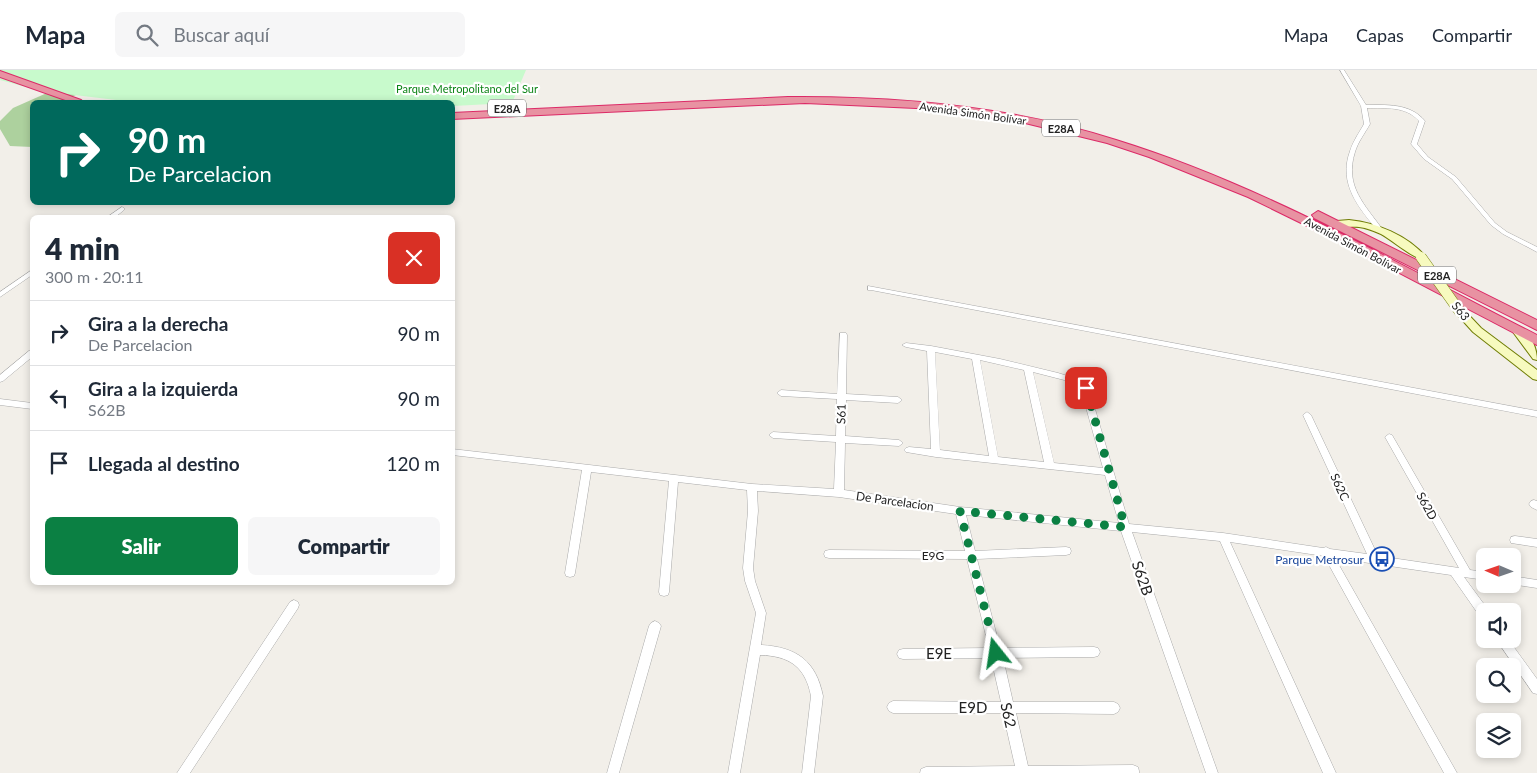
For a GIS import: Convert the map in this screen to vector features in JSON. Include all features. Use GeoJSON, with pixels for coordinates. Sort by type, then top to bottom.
{"type":"FeatureCollection","features":[{"type":"Feature","properties":{"kind":"highway"},"geometry":{"type":"LineString","coordinates":[[0,74],[72,100]]}},
{"type":"Feature","properties":{"kind":"highway"},"geometry":{"type":"LineString","coordinates":[[0,83],[43,100]]}},
{"type":"Feature","properties":{"kind":"highway","name":"Avenida Simón Bolívar"},"geometry":{"type":"LineString","coordinates":[[455,116],[807,94],[900,98],[972,106],[1093,128],[1165,150],[1337,224],[1537,326]]}},
{"type":"Feature","properties":{"kind":"highway","name":"Avenida Simón Bolívar"},"geometry":{"type":"LineString","coordinates":[[455,111],[850,100],[965,110],[1056,126],[1151,154],[1203,174],[1302,218],[1537,341]]}},
{"type":"Feature","properties":{"kind":"main road","name":"S63"},"geometry":{"type":"LineString","coordinates":[[1337,224],[1358,224],[1380,230],[1408,245],[1421,257],[1460,312],[1477,330],[1537,376]]}},
{"type":"Feature","properties":{"kind":"main road"},"geometry":{"type":"LineString","coordinates":[[1518,332],[1537,357]]}},
{"type":"Feature","properties":{"kind":"street"},"geometry":{"type":"LineString","coordinates":[[1342,70],[1364,106],[1367,124],[1359,135],[1347,168],[1352,195],[1380,230]]}},
{"type":"Feature","properties":{"kind":"street"},"geometry":{"type":"LineString","coordinates":[[1364,106],[1398,108],[1418,115],[1422,121],[1414,144],[1420,151],[1454,178],[1493,224],[1505,233],[1537,250]]}},
{"type":"Feature","properties":{"kind":"street"},"geometry":{"type":"LineString","coordinates":[[113,215],[122,209]]}},
{"type":"Feature","properties":{"kind":"street"},"geometry":{"type":"LineString","coordinates":[[0,294],[30,273]]}},
{"type":"Feature","properties":{"kind":"street"},"geometry":{"type":"LineString","coordinates":[[871,288],[1537,414]]}},
{"type":"Feature","properties":{"kind":"street","name":"S61"},"geometry":{"type":"LineString","coordinates":[[840,493],[843,335]]}},
{"type":"Feature","properties":{"kind":"street"},"geometry":{"type":"LineString","coordinates":[[906,344],[1028,368],[1050,466]]}},
{"type":"Feature","properties":{"kind":"street"},"geometry":{"type":"LineString","coordinates":[[931,348],[936,454]]}},
{"type":"Feature","properties":{"kind":"street"},"geometry":{"type":"LineString","coordinates":[[0,379],[30,356]]}},
{"type":"Feature","properties":{"kind":"street"},"geometry":{"type":"LineString","coordinates":[[976,358],[994,460]]}},
{"type":"Feature","properties":{"kind":"street","name":"S62B"},"geometry":{"type":"LineString","coordinates":[[1028,368],[1081,381],[1086,388],[1125,527],[1212,773]]}},
{"type":"Feature","properties":{"kind":"street"},"geometry":{"type":"LineString","coordinates":[[781,393],[898,400]]}},
{"type":"Feature","properties":{"kind":"street"},"geometry":{"type":"LineString","coordinates":[[0,402],[30,406]]}},
{"type":"Feature","properties":{"kind":"street","name":"S62C"},"geometry":{"type":"LineString","coordinates":[[1307,416],[1374,558]]}},
{"type":"Feature","properties":{"kind":"street"},"geometry":{"type":"LineString","coordinates":[[774,435],[899,443]]}},
{"type":"Feature","properties":{"kind":"street","name":"S62D"},"geometry":{"type":"LineString","coordinates":[[1389,437],[1467,574]]}},
{"type":"Feature","properties":{"kind":"street"},"geometry":{"type":"LineString","coordinates":[[909,450],[1109,472]]}},
{"type":"Feature","properties":{"kind":"street","name":"De Parcelacion"},"geometry":{"type":"LineString","coordinates":[[455,452],[752,487],[840,493],[960,511],[1224,537],[1374,558],[1476,575]]}},
{"type":"Feature","properties":{"kind":"street"},"geometry":{"type":"LineString","coordinates":[[570,573],[587,468]]}},
{"type":"Feature","properties":{"kind":"street"},"geometry":{"type":"LineString","coordinates":[[664,592],[674,478]]}},
{"type":"Feature","properties":{"kind":"street"},"geometry":{"type":"LineString","coordinates":[[734,773],[761,613],[750,581],[748,568],[753,511],[752,487]]}},
{"type":"Feature","properties":{"kind":"street","name":"S62"},"geometry":{"type":"LineString","coordinates":[[960,511],[996,653],[1023,772]]}},
{"type":"Feature","properties":{"kind":"street"},"geometry":{"type":"LineString","coordinates":[[1224,537],[1330,773]]}},
{"type":"Feature","properties":{"kind":"street"},"geometry":{"type":"LineString","coordinates":[[1515,540],[1537,543]]}},
{"type":"Feature","properties":{"kind":"street","name":"E9G"},"geometry":{"type":"LineString","coordinates":[[830,554],[972,555],[1066,551]]}},
{"type":"Feature","properties":{"kind":"street"},"geometry":{"type":"LineString","coordinates":[[1326,551],[1452,773]]}},
{"type":"Feature","properties":{"kind":"street"},"geometry":{"type":"LineString","coordinates":[[1454,571],[1477,603]]}},
{"type":"Feature","properties":{"kind":"street"},"geometry":{"type":"LineString","coordinates":[[1521,581],[1537,584]]}},
{"type":"Feature","properties":{"kind":"street"},"geometry":{"type":"LineString","coordinates":[[183,773],[294,605]]}},
{"type":"Feature","properties":{"kind":"street"},"geometry":{"type":"LineString","coordinates":[[613,773],[655,626]]}},
{"type":"Feature","properties":{"kind":"street"},"geometry":{"type":"LineString","coordinates":[[1508,648],[1537,689]]}},
{"type":"Feature","properties":{"kind":"street"},"geometry":{"type":"LineString","coordinates":[[756,650],[774,650],[788,653],[802,664],[816,686],[817,696],[808,773]]}},
{"type":"Feature","properties":{"kind":"street","name":"E9E"},"geometry":{"type":"LineString","coordinates":[[903,654],[1094,652]]}},
{"type":"Feature","properties":{"kind":"street","name":"E9D"},"geometry":{"type":"LineString","coordinates":[[893,707],[1114,708]]}},
{"type":"Feature","properties":{"kind":"street"},"geometry":{"type":"LineString","coordinates":[[926,773],[1133,771]]}},
{"type":"Feature","properties":{"kind":"green space","name":"Parque Metropolitano del Sur"},"geometry":{"type":"Polygon","coordinates":[[[0,70],[526,70],[512,103],[455,106],[455,100],[116,100],[41,91],[0,80],[0,70]]]}},
{"type":"Feature","properties":{"kind":"green space"},"geometry":{"type":"Polygon","coordinates":[[[65,85],[94,89],[64,99],[68,100],[31,100],[65,85]]]}},
{"type":"Feature","properties":{"kind":"green space"},"geometry":{"type":"Polygon","coordinates":[[[30,100],[30,147],[10,146],[0,129],[0,121],[13,108],[30,100]]]}},
{"type":"Feature","properties":{"kind":"place","name":"Parque Metrosur"},"geometry":{"type":"Point","coordinates":[1382,559]}},
{"type":"Feature","properties":{"kind":"route"},"geometry":{"type":"LineString","coordinates":[[996,653],[960,511],[1125,527],[1086,388]]}}]}
